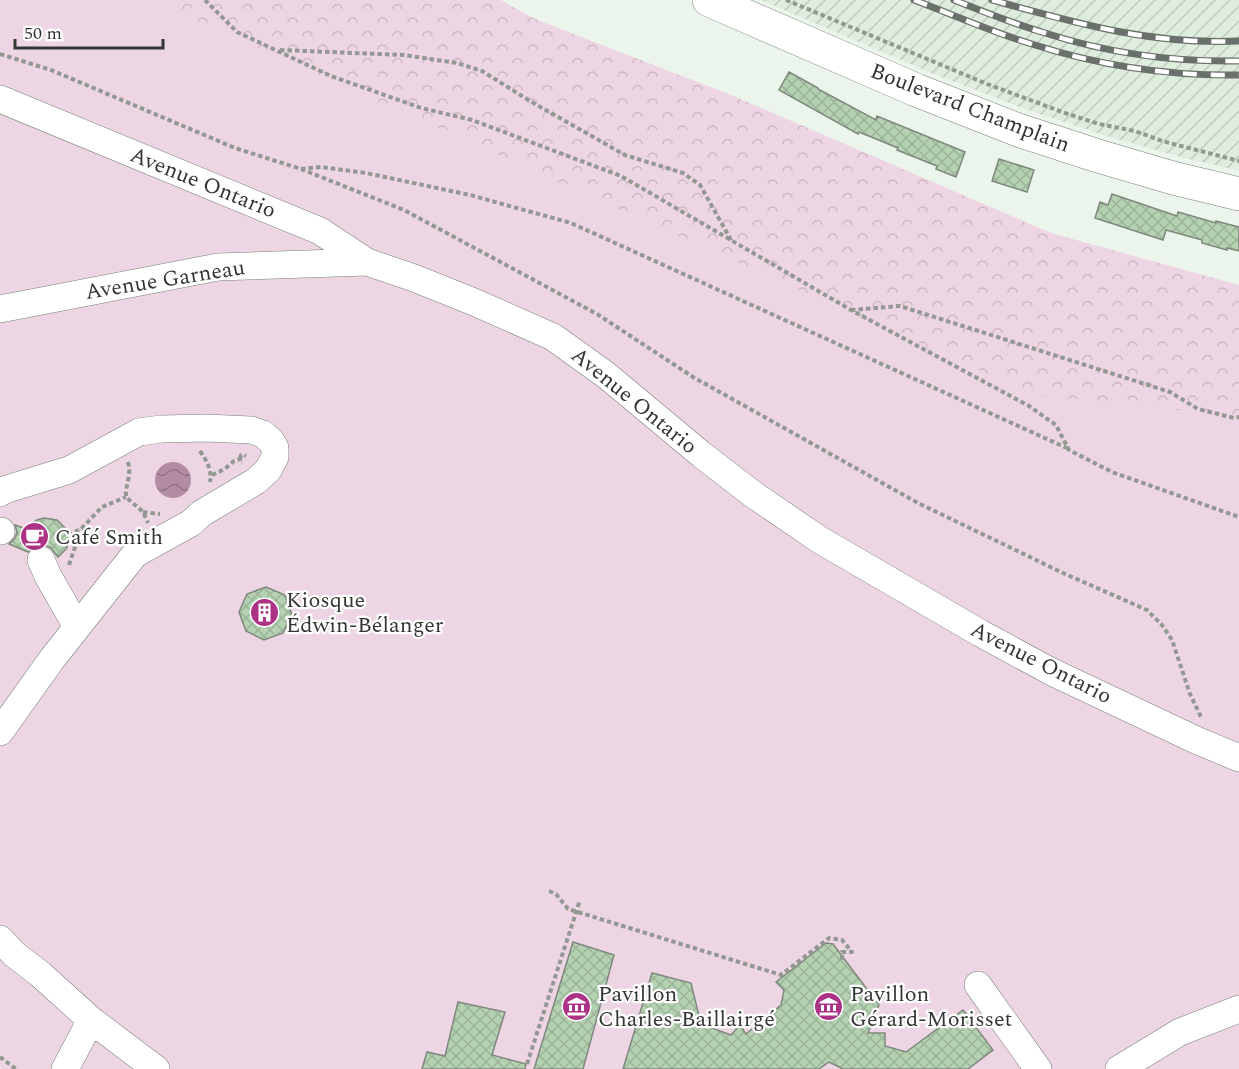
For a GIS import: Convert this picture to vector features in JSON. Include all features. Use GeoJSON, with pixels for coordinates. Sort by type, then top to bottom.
{"type":"FeatureCollection","features":[{"type":"Feature","properties":{"kind":"main road","name":"Boulevard Champlain"},"geometry":{"type":"LineString","coordinates":[[709,0],[916,90],[1018,130],[1098,156],[1239,194]]}},
{"type":"Feature","properties":{"kind":"street","name":"Avenue Ontario"},"geometry":{"type":"LineString","coordinates":[[0,99],[320,231],[367,262],[424,282],[553,338],[606,375],[754,495],[820,540],[1031,661],[1239,758]]}},
{"type":"Feature","properties":{"kind":"street","name":"Avenue Garneau"},"geometry":{"type":"LineString","coordinates":[[0,309],[218,267],[367,262]]}},
{"type":"Feature","properties":{"kind":"street"},"geometry":{"type":"LineString","coordinates":[[0,493],[63,472],[139,432],[206,428],[251,430],[263,434],[275,448],[275,457],[268,470],[256,481],[202,513],[191,523],[135,554],[45,669],[0,732]]}},
{"type":"Feature","properties":{"kind":"street"},"geometry":{"type":"LineString","coordinates":[[41,560],[77,627]]}},
{"type":"Feature","properties":{"kind":"street"},"geometry":{"type":"LineString","coordinates":[[5,949],[40,974],[91,1020],[156,1069]]}},
{"type":"Feature","properties":{"kind":"street"},"geometry":{"type":"LineString","coordinates":[[978,985],[1038,1069]]}},
{"type":"Feature","properties":{"kind":"street"},"geometry":{"type":"LineString","coordinates":[[1119,1069],[1180,1032],[1239,1009]]}},
{"type":"Feature","properties":{"kind":"street"},"geometry":{"type":"LineString","coordinates":[[64,1069],[91,1020]]}},
{"type":"Feature","properties":{"kind":"path"},"geometry":{"type":"LineString","coordinates":[[205,0],[237,32],[330,76],[421,108],[472,120],[621,176],[851,310],[1029,406],[1056,425],[1069,450]]}},
{"type":"Feature","properties":{"kind":"path"},"geometry":{"type":"LineString","coordinates":[[786,0],[987,84],[1065,113],[1239,161]]}},
{"type":"Feature","properties":{"kind":"path"},"geometry":{"type":"LineString","coordinates":[[279,50],[404,55],[457,63],[482,71],[530,101],[625,154],[683,173],[700,185],[731,241]]}},
{"type":"Feature","properties":{"kind":"path"},"geometry":{"type":"LineString","coordinates":[[0,54],[51,70],[235,148],[300,169],[404,210],[597,314],[693,377],[851,467],[918,503],[1147,610],[1162,625],[1172,640],[1190,694],[1202,719],[1203,726],[1197,740]]}},
{"type":"Feature","properties":{"kind":"path"},"geometry":{"type":"LineString","coordinates":[[300,169],[321,167],[366,173],[470,195],[571,223],[1069,450],[1112,472],[1239,517]]}},
{"type":"Feature","properties":{"kind":"path"},"geometry":{"type":"LineString","coordinates":[[851,310],[900,306],[1170,392],[1198,409],[1234,418],[1239,417]]}},
{"type":"Feature","properties":{"kind":"path"},"geometry":{"type":"LineString","coordinates":[[110,447],[128,461],[130,469],[125,488],[126,497],[143,512],[148,521],[148,532],[143,549]]}},
{"type":"Feature","properties":{"kind":"path"},"geometry":{"type":"LineString","coordinates":[[198,447],[212,475],[209,491]]}},
{"type":"Feature","properties":{"kind":"path"},"geometry":{"type":"LineString","coordinates":[[212,475],[225,470],[234,461],[240,459]]}},
{"type":"Feature","properties":{"kind":"path"},"geometry":{"type":"LineString","coordinates":[[68,535],[81,529],[102,507],[126,497]]}},
{"type":"Feature","properties":{"kind":"path"},"geometry":{"type":"LineString","coordinates":[[143,512],[167,514]]}},
{"type":"Feature","properties":{"kind":"path"},"geometry":{"type":"LineString","coordinates":[[549,891],[556,894],[568,909],[576,912],[781,975],[829,938],[842,940],[852,952],[842,952],[842,960]]}},
{"type":"Feature","properties":{"kind":"path"},"geometry":{"type":"LineString","coordinates":[[527,1064],[580,900]]}},
{"type":"Feature","properties":{"kind":"path"},"geometry":{"type":"LineString","coordinates":[[0,1058],[16,1069]]}},
{"type":"Feature","properties":{"kind":"shaded area"},"geometry":{"type":"Polygon","coordinates":[[[761,0],[1239,0],[1239,171],[1103,135],[1025,109],[929,72],[761,0]]]}},
{"type":"Feature","properties":{"kind":"green space"},"geometry":{"type":"Polygon","coordinates":[[[0,0],[501,0],[535,19],[731,95],[1051,233],[1239,285],[1239,524],[0,0]]]}},
{"type":"Feature","properties":{"kind":"green space"},"geometry":{"type":"Polygon","coordinates":[[[0,0],[151,0],[1034,395],[1239,416],[1239,1069],[0,1069],[0,0]]]}},
{"type":"Feature","properties":{"kind":"water"},"geometry":{"type":"Polygon","coordinates":[[[173,462],[186,467],[191,480],[186,493],[173,498],[160,493],[155,480],[160,467],[173,462]]]}},
{"type":"Feature","properties":{"kind":"building"},"geometry":{"type":"Polygon","coordinates":[[[789,72],[876,120],[877,116],[965,152],[956,177],[936,169],[937,166],[897,150],[898,148],[859,132],[858,134],[779,90],[789,72]]]}},
{"type":"Feature","properties":{"kind":"building"},"geometry":{"type":"Polygon","coordinates":[[[999,159],[1034,170],[1027,192],[992,181],[999,159]]]}},
{"type":"Feature","properties":{"kind":"building"},"geometry":{"type":"Polygon","coordinates":[[[1112,194],[1177,216],[1178,212],[1239,227],[1239,251],[1202,243],[1202,240],[1166,230],[1163,240],[1095,218],[1100,202],[1108,205],[1112,194]]]}},
{"type":"Feature","properties":{"kind":"building","name":"Café Smith"},"geometry":{"type":"Polygon","coordinates":[[[44,518],[57,520],[66,529],[67,548],[58,557],[51,548],[43,544],[34,546],[28,552],[9,544],[17,532],[15,525],[26,529],[37,520],[44,518]]]}},
{"type":"Feature","properties":{"kind":"building","name":"Kiosque Édwin-Bélanger"},"geometry":{"type":"Polygon","coordinates":[[[266,587],[285,595],[292,615],[283,633],[264,640],[246,631],[239,612],[247,594],[266,587]]]}},
{"type":"Feature","properties":{"kind":"building","name":"Pavillon Charles-Baillairgé"},"geometry":{"type":"Polygon","coordinates":[[[573,942],[614,955],[583,1069],[534,1069],[573,942]]]}},
{"type":"Feature","properties":{"kind":"building"},"geometry":{"type":"Polygon","coordinates":[[[826,943],[833,944],[879,1005],[868,1033],[885,1033],[885,1046],[906,1052],[963,1010],[993,1050],[968,1069],[843,1069],[829,1062],[819,1069],[623,1069],[652,973],[691,983],[700,1020],[707,1018],[709,1027],[731,1035],[740,1025],[746,1034],[781,1005],[784,990],[776,982],[826,943]]]}},
{"type":"Feature","properties":{"kind":"building"},"geometry":{"type":"Polygon","coordinates":[[[458,1002],[505,1012],[492,1055],[526,1064],[525,1069],[422,1069],[427,1052],[445,1056],[458,1002]]]}},
{"type":"Feature","properties":{"kind":"railway"},"geometry":{"type":"LineString","coordinates":[[914,0],[1004,35],[1085,59],[1187,74],[1239,75]]}},
{"type":"Feature","properties":{"kind":"railway"},"geometry":{"type":"LineString","coordinates":[[954,0],[1022,26],[1092,46],[1165,58],[1239,61]]}},
{"type":"Feature","properties":{"kind":"railway"},"geometry":{"type":"LineString","coordinates":[[992,0],[1054,17],[1144,36],[1175,40],[1239,41]]}},
{"type":"Feature","properties":{"kind":"place","name":"Café Smith"},"geometry":{"type":"Point","coordinates":[34,537]}},
{"type":"Feature","properties":{"kind":"place","name":"Kiosque Édwin-Bélanger"},"geometry":{"type":"Point","coordinates":[265,613]}},
{"type":"Feature","properties":{"kind":"place","name":"Pavillon Charles-Baillairgé"},"geometry":{"type":"Point","coordinates":[577,1007]}},
{"type":"Feature","properties":{"kind":"place","name":"Pavillon Gérard-Morisset"},"geometry":{"type":"Point","coordinates":[829,1007]}}]}
